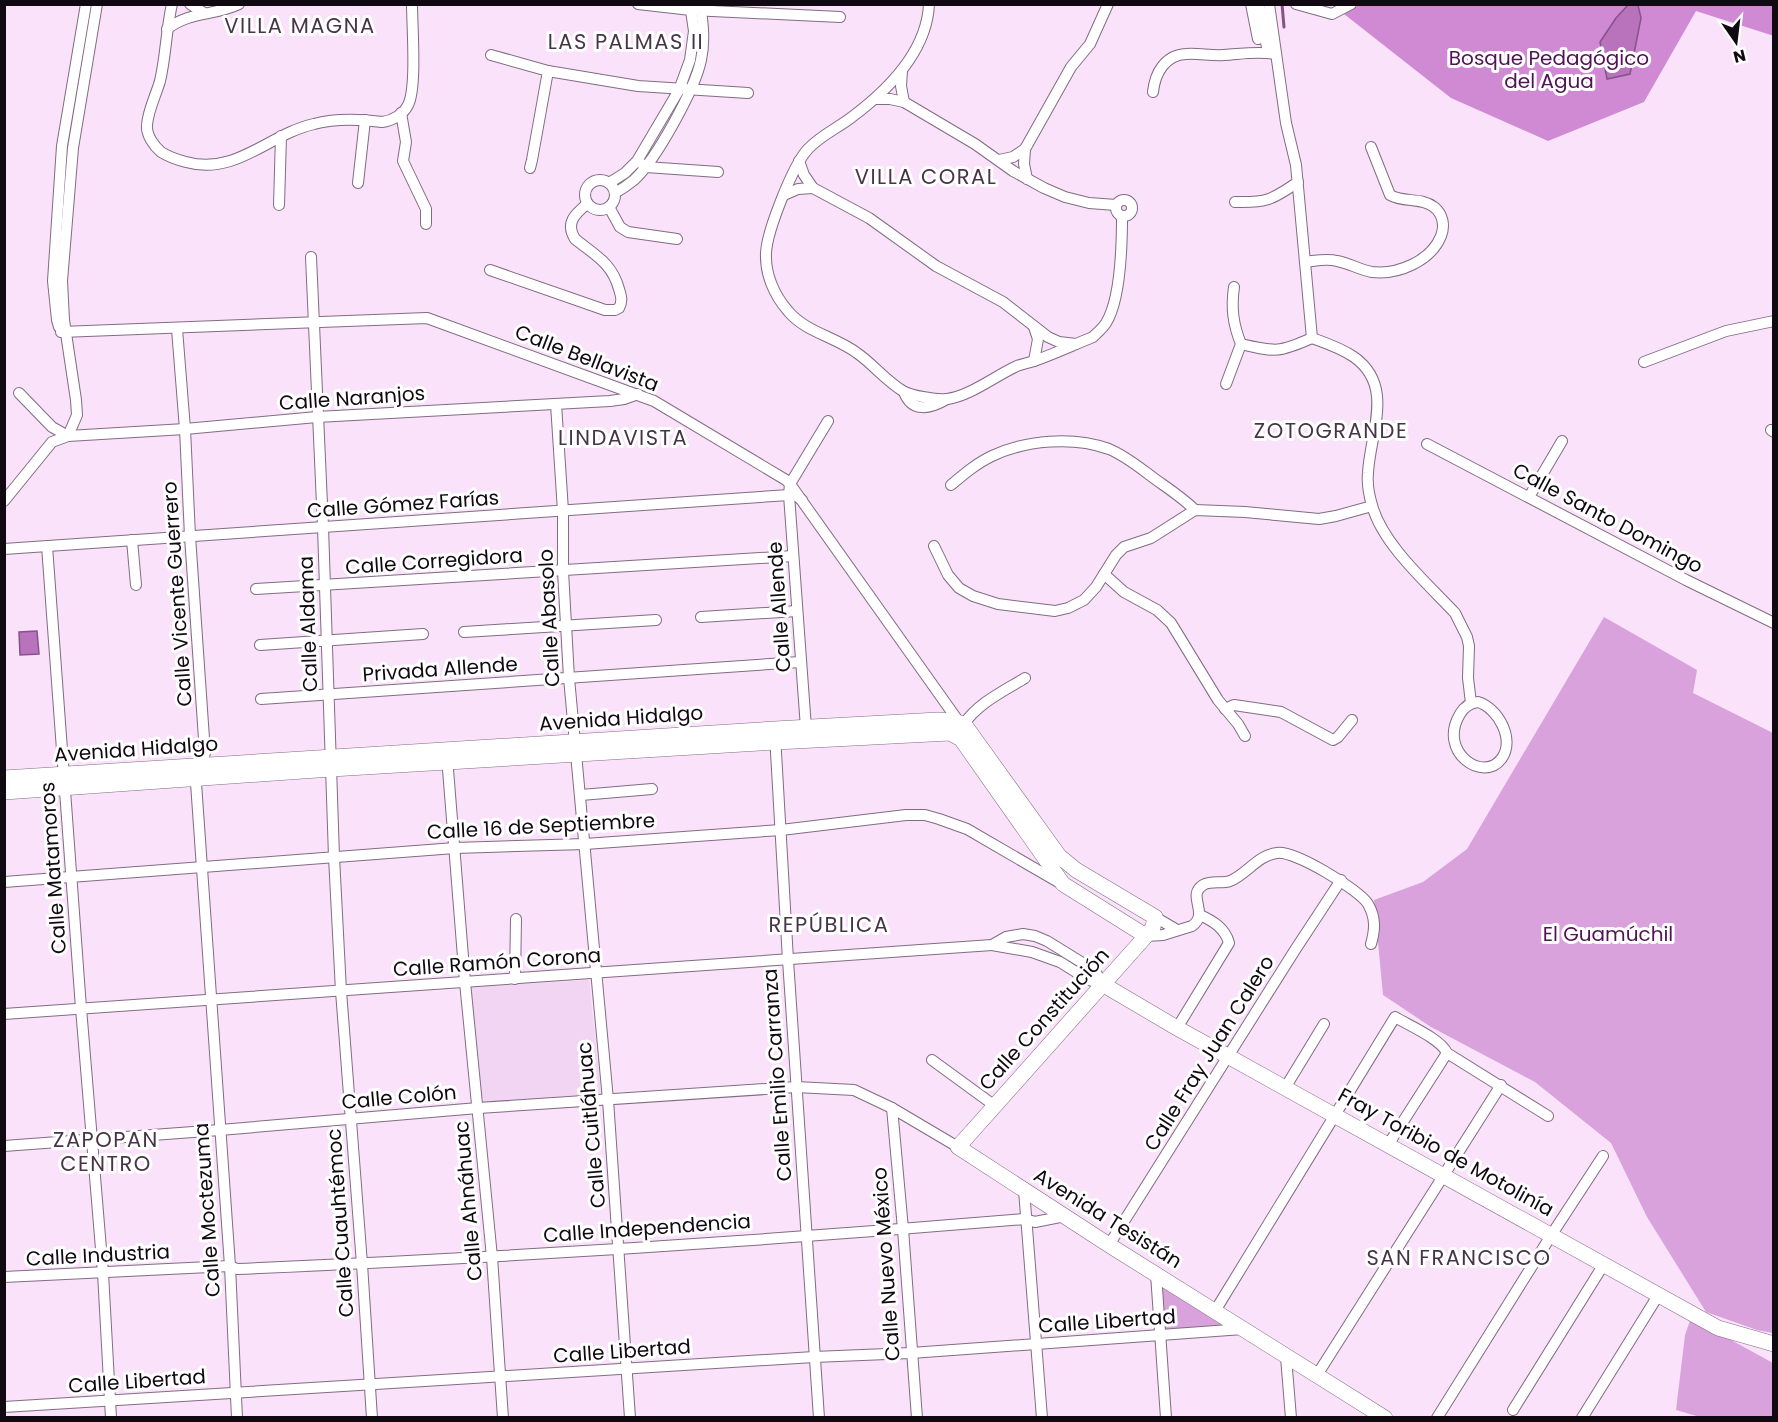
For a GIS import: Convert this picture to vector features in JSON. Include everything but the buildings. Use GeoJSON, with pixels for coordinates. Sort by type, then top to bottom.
{"type":"FeatureCollection","features":[{"type":"Feature","properties":{"kind":"main road","name":"Avenida Hidalgo"},"geometry":{"type":"LineString","coordinates":[[4,792],[64,781],[896,729],[938,720],[961,723]]}},
{"type":"Feature","properties":{"kind":"main road"},"geometry":{"type":"LineString","coordinates":[[961,723],[968,728],[1059,856],[1076,870],[1155,917]]}},
{"type":"Feature","properties":{"kind":"main road","name":"Avenida Hidalgo"},"geometry":{"type":"LineString","coordinates":[[775,736],[806,728],[896,729],[950,733],[961,739],[1063,884],[1146,936]]}},
{"type":"Feature","properties":{"kind":"main road","name":"Avenida Hidalgo"},"geometry":{"type":"LineString","coordinates":[[4,778],[64,781]]}},
{"type":"Feature","properties":{"kind":"main road","name":"Calle Constitución"},"geometry":{"type":"LineString","coordinates":[[958,1147],[1146,936],[1153,927],[1155,917]]}},
{"type":"Feature","properties":{"kind":"main road","name":"Fray Toribio de Motolinía"},"geometry":{"type":"LineString","coordinates":[[1104,985],[1177,1028],[1718,1328],[1773,1344]]}},
{"type":"Feature","properties":{"kind":"main road","name":"Avenida Tesistán"},"geometry":{"type":"LineString","coordinates":[[958,1147],[1109,1245],[1385,1418]]}},
{"type":"Feature","properties":{"kind":"street"},"geometry":{"type":"LineString","coordinates":[[4,501],[52,442],[68,436],[77,415],[65,336],[57,320],[54,281],[86,4]]}},
{"type":"Feature","properties":{"kind":"street"},"geometry":{"type":"LineString","coordinates":[[68,147],[97,4]]}},
{"type":"Feature","properties":{"kind":"street"},"geometry":{"type":"LineString","coordinates":[[172,4],[160,80],[147,125],[148,134],[157,148],[166,155],[201,165],[214,165],[241,158],[281,136],[315,123],[343,120],[388,121],[401,113],[408,105],[412,85],[412,4]]}},
{"type":"Feature","properties":{"kind":"street"},"geometry":{"type":"LineString","coordinates":[[190,4],[204,14]]}},
{"type":"Feature","properties":{"kind":"street"},"geometry":{"type":"LineString","coordinates":[[167,29],[183,18],[216,12],[239,4]]}},
{"type":"Feature","properties":{"kind":"street"},"geometry":{"type":"LineString","coordinates":[[638,4],[840,17]]}},
{"type":"Feature","properties":{"kind":"street"},"geometry":{"type":"LineString","coordinates":[[875,99],[904,102],[1044,188],[1065,197],[1089,203],[1116,205],[1116,212],[1122,216],[1121,254],[1113,305],[1106,323],[1093,337],[1018,366],[929,408],[921,407],[907,400],[904,392],[856,351],[807,326],[789,313],[776,295],[768,272],[766,252],[770,233],[790,178],[807,150],[875,99],[902,69],[926,28],[929,4]]}},
{"type":"Feature","properties":{"kind":"street"},"geometry":{"type":"LineString","coordinates":[[1027,179],[1024,164],[1025,149],[1071,67],[1089,44],[1107,4]]}},
{"type":"Feature","properties":{"kind":"street"},"geometry":{"type":"LineString","coordinates":[[1251,4],[1268,53]]}},
{"type":"Feature","properties":{"kind":"street"},"geometry":{"type":"LineString","coordinates":[[1259,4],[1268,53],[1296,165],[1312,338]]}},
{"type":"Feature","properties":{"kind":"street"},"geometry":{"type":"LineString","coordinates":[[1268,53],[1269,4]]}},
{"type":"Feature","properties":{"kind":"street"},"geometry":{"type":"LineString","coordinates":[[1296,4],[1332,14],[1351,4]]}},
{"type":"Feature","properties":{"kind":"street"},"geometry":{"type":"LineString","coordinates":[[615,193],[634,180],[679,90],[690,60],[695,7]]}},
{"type":"Feature","properties":{"kind":"street"},"geometry":{"type":"LineString","coordinates":[[609,183],[641,164],[691,90],[701,61],[704,34],[695,7]]}},
{"type":"Feature","properties":{"kind":"street"},"geometry":{"type":"LineString","coordinates":[[1153,92],[1154,79],[1162,66],[1172,58],[1185,54],[1268,53]]}},
{"type":"Feature","properties":{"kind":"street"},"geometry":{"type":"LineString","coordinates":[[491,55],[549,71],[638,86],[748,93]]}},
{"type":"Feature","properties":{"kind":"street"},"geometry":{"type":"LineString","coordinates":[[902,69],[901,86],[904,102]]}},
{"type":"Feature","properties":{"kind":"street"},"geometry":{"type":"LineString","coordinates":[[530,168],[549,71]]}},
{"type":"Feature","properties":{"kind":"street"},"geometry":{"type":"LineString","coordinates":[[401,113],[406,142],[403,161],[426,209],[426,224]]}},
{"type":"Feature","properties":{"kind":"street"},"geometry":{"type":"LineString","coordinates":[[358,183],[365,120]]}},
{"type":"Feature","properties":{"kind":"street"},"geometry":{"type":"LineString","coordinates":[[279,205],[281,136]]}},
{"type":"Feature","properties":{"kind":"street"},"geometry":{"type":"LineString","coordinates":[[1305,262],[1326,259],[1371,272],[1386,272],[1415,263],[1438,242],[1443,230],[1442,217],[1436,208],[1426,202],[1397,199],[1390,195],[1371,147]]}},
{"type":"Feature","properties":{"kind":"street"},"geometry":{"type":"LineString","coordinates":[[999,160],[1013,157],[1025,149]]}},
{"type":"Feature","properties":{"kind":"street"},"geometry":{"type":"LineString","coordinates":[[799,161],[804,175],[813,188],[869,218],[936,266],[1003,302],[1053,340],[1076,344]]}},
{"type":"Feature","properties":{"kind":"street"},"geometry":{"type":"LineString","coordinates":[[641,164],[718,172]]}},
{"type":"Feature","properties":{"kind":"street"},"geometry":{"type":"LineString","coordinates":[[599,180],[609,183],[615,193],[613,203],[605,210],[595,210],[587,204],[584,194],[589,184],[599,180]]}},
{"type":"Feature","properties":{"kind":"street"},"geometry":{"type":"LineString","coordinates":[[1235,202],[1267,201],[1298,182]]}},
{"type":"Feature","properties":{"kind":"street"},"geometry":{"type":"LineString","coordinates":[[784,195],[798,189],[813,188]]}},
{"type":"Feature","properties":{"kind":"street"},"geometry":{"type":"LineString","coordinates":[[489,270],[605,310],[619,308],[621,300],[615,277],[609,267],[575,239],[571,233],[570,223],[574,215],[587,204]]}},
{"type":"Feature","properties":{"kind":"street"},"geometry":{"type":"LineString","coordinates":[[609,207],[620,226],[628,232],[677,239]]}},
{"type":"Feature","properties":{"kind":"street","name":"Calle Aldama"},"geometry":{"type":"LineString","coordinates":[[311,257],[341,991]]}},
{"type":"Feature","properties":{"kind":"street"},"geometry":{"type":"LineString","coordinates":[[1226,384],[1241,344],[1232,316],[1234,287]]}},
{"type":"Feature","properties":{"kind":"street","name":"Calle Bellavista"},"geometry":{"type":"LineString","coordinates":[[65,336],[427,318],[638,394],[654,401],[786,480],[790,489],[803,501],[961,723]]}},
{"type":"Feature","properties":{"kind":"street"},"geometry":{"type":"LineString","coordinates":[[1644,362],[1726,332],[1773,321]]}},
{"type":"Feature","properties":{"kind":"street"},"geometry":{"type":"LineString","coordinates":[[1034,327],[1038,339],[1034,361]]}},
{"type":"Feature","properties":{"kind":"street","name":"Calle Vicente Guerrero"},"geometry":{"type":"LineString","coordinates":[[177,329],[205,753],[200,772],[211,1000]]}},
{"type":"Feature","properties":{"kind":"street"},"geometry":{"type":"LineString","coordinates":[[1241,344],[1278,351],[1312,338],[1356,358],[1366,368],[1377,391],[1378,404],[1368,474],[1372,506],[1394,546],[1455,614],[1462,625],[1470,652],[1468,678],[1471,703]]}},
{"type":"Feature","properties":{"kind":"street"},"geometry":{"type":"LineString","coordinates":[[19,393],[52,427],[68,436]]}},
{"type":"Feature","properties":{"kind":"street","name":"Calle Naranjos"},"geometry":{"type":"LineString","coordinates":[[68,436],[185,429],[317,417],[624,399],[638,394]]}},
{"type":"Feature","properties":{"kind":"street","name":"Calle Abasolo"},"geometry":{"type":"LineString","coordinates":[[556,404],[563,511],[563,571],[569,678],[596,973]]}},
{"type":"Feature","properties":{"kind":"street"},"geometry":{"type":"LineString","coordinates":[[790,489],[828,421]]}},
{"type":"Feature","properties":{"kind":"street"},"geometry":{"type":"LineString","coordinates":[[1530,497],[1562,441]]}},
{"type":"Feature","properties":{"kind":"street"},"geometry":{"type":"LineString","coordinates":[[951,485],[992,456],[1020,446],[1081,442],[1124,456],[1195,510]]}},
{"type":"Feature","properties":{"kind":"street","name":"Calle Santo Domingo"},"geometry":{"type":"LineString","coordinates":[[1427,444],[1773,624]]}},
{"type":"Feature","properties":{"kind":"street","name":"Calle Gómez Farías"},"geometry":{"type":"LineString","coordinates":[[4,549],[563,511],[790,489]]}},
{"type":"Feature","properties":{"kind":"street","name":"Calle Allende"},"geometry":{"type":"LineString","coordinates":[[790,489],[806,728]]}},
{"type":"Feature","properties":{"kind":"street"},"geometry":{"type":"LineString","coordinates":[[934,546],[948,575],[959,588],[973,596],[998,604],[1055,611],[1068,608],[1084,600],[1124,547],[1151,538],[1195,510],[1319,519],[1372,506]]}},
{"type":"Feature","properties":{"kind":"street"},"geometry":{"type":"LineString","coordinates":[[132,540],[136,585]]}},
{"type":"Feature","properties":{"kind":"street","name":"Calle Matamoros"},"geometry":{"type":"LineString","coordinates":[[47,546],[103,1273],[111,1418]]}},
{"type":"Feature","properties":{"kind":"street","name":"Calle Corregidora"},"geometry":{"type":"LineString","coordinates":[[256,590],[793,556]]}},
{"type":"Feature","properties":{"kind":"street"},"geometry":{"type":"LineString","coordinates":[[1104,574],[1124,592],[1157,610],[1172,623],[1225,709],[1245,736]]}},
{"type":"Feature","properties":{"kind":"street"},"geometry":{"type":"LineString","coordinates":[[701,617],[797,610]]}},
{"type":"Feature","properties":{"kind":"street"},"geometry":{"type":"LineString","coordinates":[[464,632],[656,620]]}},
{"type":"Feature","properties":{"kind":"street"},"geometry":{"type":"LineString","coordinates":[[260,645],[423,634]]}},
{"type":"Feature","properties":{"kind":"street","name":"Privada Allende"},"geometry":{"type":"LineString","coordinates":[[261,699],[800,662]]}},
{"type":"Feature","properties":{"kind":"street"},"geometry":{"type":"LineString","coordinates":[[961,723],[980,707],[1024,678]]}},
{"type":"Feature","properties":{"kind":"street"},"geometry":{"type":"LineString","coordinates":[[1478,702],[1492,710],[1503,727],[1506,737],[1505,753],[1500,761],[1490,767],[1481,767],[1466,760],[1454,745],[1454,725],[1464,708],[1471,703],[1478,702]]}},
{"type":"Feature","properties":{"kind":"street"},"geometry":{"type":"LineString","coordinates":[[1225,709],[1234,705],[1281,712],[1333,740],[1352,720]]}},
{"type":"Feature","properties":{"kind":"street","name":"Calle Emilio Carranza"},"geometry":{"type":"LineString","coordinates":[[775,736],[819,1418]]}},
{"type":"Feature","properties":{"kind":"street","name":"Calle Ahnáhuac"},"geometry":{"type":"LineString","coordinates":[[446,756],[492,1257],[503,1418]]}},
{"type":"Feature","properties":{"kind":"street"},"geometry":{"type":"LineString","coordinates":[[580,795],[652,789]]}},
{"type":"Feature","properties":{"kind":"street","name":"Calle 16 de Septiembre"},"geometry":{"type":"LineString","coordinates":[[4,882],[455,848],[585,844],[781,830],[906,815],[925,815],[967,829],[1063,884]]}},
{"type":"Feature","properties":{"kind":"street"},"geometry":{"type":"LineString","coordinates":[[1146,936],[1183,930],[1196,923],[1200,915],[1196,897],[1198,890],[1204,885],[1231,880],[1257,862],[1278,853],[1288,853],[1341,880],[1367,902],[1375,922],[1371,944]]}},
{"type":"Feature","properties":{"kind":"street","name":"Calle Fray Juan Calero"},"geometry":{"type":"LineString","coordinates":[[1109,1245],[1341,880]]}},
{"type":"Feature","properties":{"kind":"street"},"geometry":{"type":"LineString","coordinates":[[1177,1028],[1229,943],[1223,930],[1211,920],[1200,915]]}},
{"type":"Feature","properties":{"kind":"street"},"geometry":{"type":"LineString","coordinates":[[1155,917],[1177,930]]}},
{"type":"Feature","properties":{"kind":"street"},"geometry":{"type":"LineString","coordinates":[[515,979],[516,919]]}},
{"type":"Feature","properties":{"kind":"street","name":"Calle Ramón Corona"},"geometry":{"type":"LineString","coordinates":[[992,945],[1006,937],[1023,934],[1035,936],[1094,970],[1104,985]]}},
{"type":"Feature","properties":{"kind":"street","name":"Calle Ramón Corona"},"geometry":{"type":"LineString","coordinates":[[4,1014],[992,945],[1032,952],[1060,962],[1087,979],[1104,985]]}},
{"type":"Feature","properties":{"kind":"street","name":"Calle Cuitláhuac"},"geometry":{"type":"LineString","coordinates":[[596,973],[608,1100],[630,1418]]}},
{"type":"Feature","properties":{"kind":"street","name":"Calle Cuauhtémoc"},"geometry":{"type":"LineString","coordinates":[[341,991],[372,1418]]}},
{"type":"Feature","properties":{"kind":"street","name":"Calle Moctezuma"},"geometry":{"type":"LineString","coordinates":[[211,1000],[230,1266],[237,1418]]}},
{"type":"Feature","properties":{"kind":"street"},"geometry":{"type":"LineString","coordinates":[[1215,1311],[1395,1017],[1445,1047],[1447,1053],[1548,1116]]}},
{"type":"Feature","properties":{"kind":"street"},"geometry":{"type":"LineString","coordinates":[[1285,1088],[1324,1024]]}},
{"type":"Feature","properties":{"kind":"street"},"geometry":{"type":"LineString","coordinates":[[1388,1145],[1447,1053]]}},
{"type":"Feature","properties":{"kind":"street"},"geometry":{"type":"LineString","coordinates":[[932,1060],[995,1106]]}},
{"type":"Feature","properties":{"kind":"street"},"geometry":{"type":"LineString","coordinates":[[1317,1375],[1501,1086]]}},
{"type":"Feature","properties":{"kind":"street","name":"Calle Colón"},"geometry":{"type":"LineString","coordinates":[[4,1146],[220,1131],[478,1108],[796,1087]]}},
{"type":"Feature","properties":{"kind":"street","name":"Avenida Tesistán"},"geometry":{"type":"LineString","coordinates":[[796,1087],[854,1090],[891,1108],[958,1147]]}},
{"type":"Feature","properties":{"kind":"street","name":"Calle Nuevo México"},"geometry":{"type":"LineString","coordinates":[[891,1108],[903,1229],[916,1418]]}},
{"type":"Feature","properties":{"kind":"street"},"geometry":{"type":"LineString","coordinates":[[1437,1418],[1603,1156]]}},
{"type":"Feature","properties":{"kind":"street"},"geometry":{"type":"LineString","coordinates":[[1024,1190],[1038,1344],[1042,1418]]}},
{"type":"Feature","properties":{"kind":"street","name":"Calle Independencia"},"geometry":{"type":"LineString","coordinates":[[230,1266],[237,1269],[492,1257],[1025,1219],[1035,1222],[1065,1216]]}},
{"type":"Feature","properties":{"kind":"street"},"geometry":{"type":"LineString","coordinates":[[1513,1410],[1604,1264]]}},
{"type":"Feature","properties":{"kind":"street","name":"Calle Industria"},"geometry":{"type":"LineString","coordinates":[[4,1277],[230,1266]]}},
{"type":"Feature","properties":{"kind":"street"},"geometry":{"type":"LineString","coordinates":[[1156,1274],[1166,1418]]}},
{"type":"Feature","properties":{"kind":"street"},"geometry":{"type":"LineString","coordinates":[[1582,1418],[1659,1294]]}},
{"type":"Feature","properties":{"kind":"street","name":"Calle Libertad"},"geometry":{"type":"LineString","coordinates":[[4,1407],[627,1368],[911,1353],[1243,1329]]}},
{"type":"Feature","properties":{"kind":"street"},"geometry":{"type":"LineString","coordinates":[[1286,1357],[1291,1418]]}},
{"type":"Feature","properties":{"kind":"shaded area"},"geometry":{"type":"Polygon","coordinates":[[[1628,5],[1638,5],[1641,18],[1630,74],[1607,79],[1600,42],[1628,5]]]}},
{"type":"Feature","properties":{"kind":"shaded area"},"geometry":{"type":"Polygon","coordinates":[[[37,631],[39,654],[20,655],[19,632],[37,631]]]}},
{"type":"Feature","properties":{"kind":"shaded area"},"geometry":{"type":"Polygon","coordinates":[[[589,980],[601,1094],[482,1104],[471,987],[589,980]]]}},
{"type":"Feature","properties":{"kind":"green space","name":"Bosque Pedagógico del Agua"},"geometry":{"type":"Polygon","coordinates":[[[1360,4],[1773,5],[1774,36],[1696,11],[1644,102],[1548,141],[1451,98],[1344,14],[1360,4]]]}},
{"type":"Feature","properties":{"kind":"green space","name":"El Guamúchil"},"geometry":{"type":"Polygon","coordinates":[[[1604,617],[1697,670],[1693,693],[1773,733],[1773,1333],[1757,1330],[1706,1312],[1647,1217],[1611,1143],[1535,1082],[1431,1027],[1383,995],[1374,900],[1423,882],[1467,849],[1604,617]]]}},
{"type":"Feature","properties":{"kind":"green space"},"geometry":{"type":"Polygon","coordinates":[[[1159,1281],[1227,1326],[1163,1332],[1159,1281]]]}},
{"type":"Feature","properties":{"kind":"green space"},"geometry":{"type":"Polygon","coordinates":[[[1691,1318],[1773,1363],[1773,1417],[1700,1417],[1676,1410],[1685,1335],[1691,1318]]]}},
{"type":"Feature","properties":{"kind":"waterway"},"geometry":{"type":"LineString","coordinates":[[1282,4],[1284,27]]}},
{"type":"Feature","properties":{"kind":"district","name":"VILLA MAGNA"},"geometry":{"type":"Point","coordinates":[300,26]}},
{"type":"Feature","properties":{"kind":"district","name":"LAS PALMAS II"},"geometry":{"type":"Point","coordinates":[626,42]}},
{"type":"Feature","properties":{"kind":"district","name":"VILLA CORAL"},"geometry":{"type":"Point","coordinates":[926,177]}},
{"type":"Feature","properties":{"kind":"district","name":"ZOTOGRANDE"},"geometry":{"type":"Point","coordinates":[1331,431]}},
{"type":"Feature","properties":{"kind":"district","name":"LINDAVISTA"},"geometry":{"type":"Point","coordinates":[623,438]}},
{"type":"Feature","properties":{"kind":"district","name":"REPÚBLICA"},"geometry":{"type":"Point","coordinates":[829,925]}},
{"type":"Feature","properties":{"kind":"district","name":"ZAPOPAN CENTRO"},"geometry":{"type":"Point","coordinates":[106,1152]}},
{"type":"Feature","properties":{"kind":"district","name":"SAN FRANCISCO"},"geometry":{"type":"Point","coordinates":[1459,1258]}}]}
